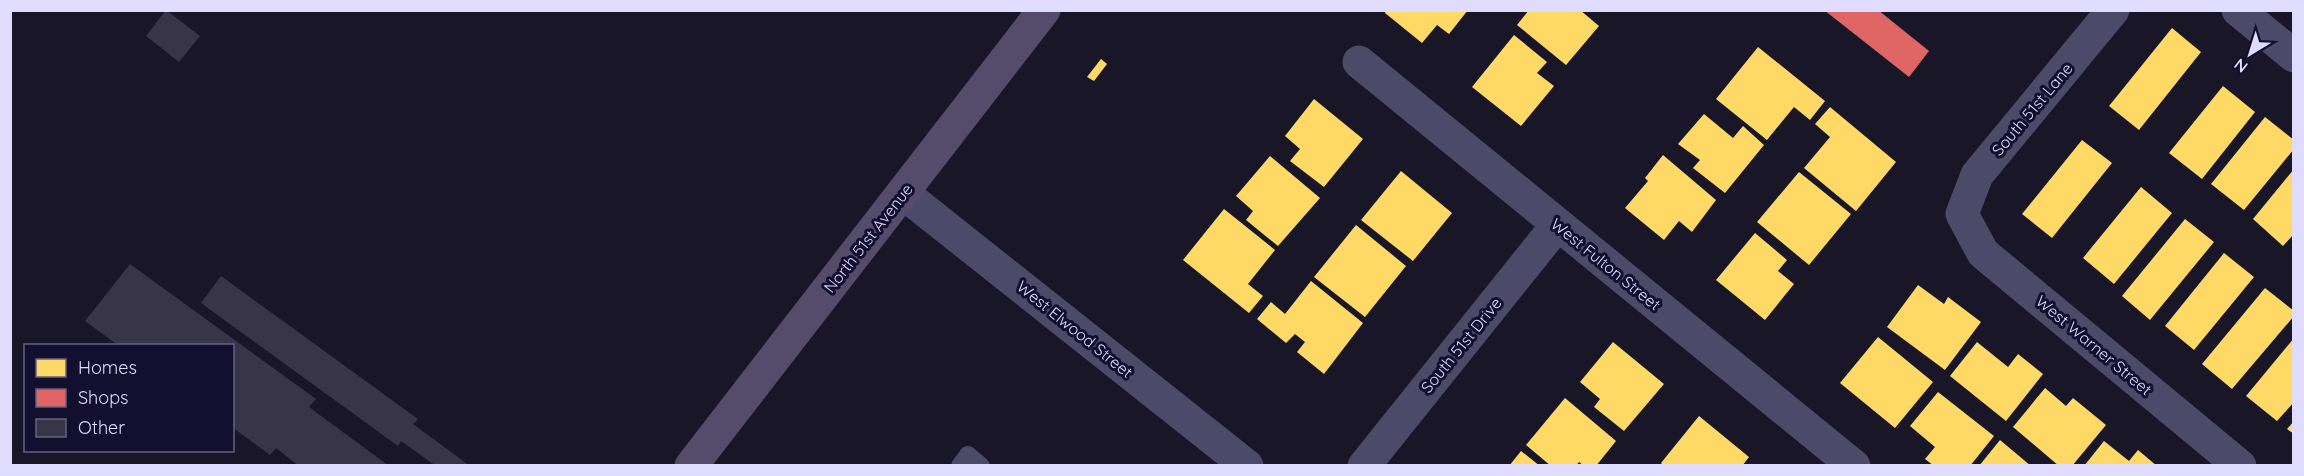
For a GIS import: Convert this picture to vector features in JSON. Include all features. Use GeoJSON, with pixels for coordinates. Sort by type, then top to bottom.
{"type":"FeatureCollection","features":[{"type":"Feature","properties":{"kind":"main road","name":"North 51st Avenue"},"geometry":{"type":"LineString","coordinates":[[691,465],[1044,10]]}},
{"type":"Feature","properties":{"kind":"street","name":"South 51st Lane"},"geometry":{"type":"LineString","coordinates":[[1962,214],[1977,175],[2113,10]]}},
{"type":"Feature","properties":{"kind":"street"},"geometry":{"type":"LineString","coordinates":[[2238,10],[2294,56]]}},
{"type":"Feature","properties":{"kind":"street","name":"West Fulton Street"},"geometry":{"type":"LineString","coordinates":[[1359,62],[1854,465]]}},
{"type":"Feature","properties":{"kind":"street","name":"West Elwood Street"},"geometry":{"type":"LineString","coordinates":[[903,193],[1247,465]]}},
{"type":"Feature","properties":{"kind":"street","name":"West Warner Street"},"geometry":{"type":"LineString","coordinates":[[1962,214],[1983,253],[2240,465]]}},
{"type":"Feature","properties":{"kind":"street","name":"South 51st Drive"},"geometry":{"type":"LineString","coordinates":[[1364,465],[1558,224]]}},
{"type":"Feature","properties":{"kind":"lane"},"geometry":{"type":"LineString","coordinates":[[960,465],[968,455],[981,465]]}},
{"type":"Feature","properties":{"kind":"building: Homes"},"geometry":{"type":"Polygon","coordinates":[[[1387,10],[1468,10],[1449,34],[1437,25],[1422,43],[1385,13],[1387,10]]]}},
{"type":"Feature","properties":{"kind":"building: Homes"},"geometry":{"type":"Polygon","coordinates":[[[1529,10],[1580,10],[1599,26],[1566,65],[1517,25],[1529,10]]]}},
{"type":"Feature","properties":{"kind":"building: Homes"},"geometry":{"type":"Polygon","coordinates":[[[2172,28],[2201,52],[2139,130],[2109,106],[2172,28]]]}},
{"type":"Feature","properties":{"kind":"building: Homes"},"geometry":{"type":"Polygon","coordinates":[[[1514,35],[1547,62],[1537,73],[1554,86],[1521,126],[1472,87],[1514,35]]]}},
{"type":"Feature","properties":{"kind":"building: Homes"},"geometry":{"type":"Polygon","coordinates":[[[1758,47],[1825,101],[1810,120],[1794,107],[1767,140],[1716,99],[1758,47]]]}},
{"type":"Feature","properties":{"kind":"building: Homes"},"geometry":{"type":"Polygon","coordinates":[[[1101,59],[1107,64],[1094,81],[1087,77],[1101,59]]]}},
{"type":"Feature","properties":{"kind":"building: Homes"},"geometry":{"type":"Polygon","coordinates":[[[2223,86],[2255,112],[2202,179],[2169,153],[2223,86]]]}},
{"type":"Feature","properties":{"kind":"building: Homes"},"geometry":{"type":"Polygon","coordinates":[[[1314,99],[1363,139],[1324,187],[1290,161],[1300,149],[1285,136],[1314,99]]]}},
{"type":"Feature","properties":{"kind":"building: Homes"},"geometry":{"type":"Polygon","coordinates":[[[1830,107],[1896,162],[1856,211],[1804,168],[1830,137],[1815,124],[1830,107]]]}},
{"type":"Feature","properties":{"kind":"building: Homes"},"geometry":{"type":"Polygon","coordinates":[[[1704,114],[1733,138],[1743,126],[1764,145],[1725,193],[1693,168],[1700,160],[1678,144],[1704,114]]]}},
{"type":"Feature","properties":{"kind":"building: Homes"},"geometry":{"type":"Polygon","coordinates":[[[2265,117],[2294,140],[2294,149],[2244,210],[2211,184],[2265,117]]]}},
{"type":"Feature","properties":{"kind":"building: Homes"},"geometry":{"type":"Polygon","coordinates":[[[2082,140],[2112,163],[2052,238],[2022,214],[2082,140]]]}},
{"type":"Feature","properties":{"kind":"building: Homes"},"geometry":{"type":"Polygon","coordinates":[[[1663,155],[1716,200],[1692,232],[1679,221],[1664,240],[1625,208],[1648,181],[1645,178],[1663,155]]]}},
{"type":"Feature","properties":{"kind":"building: Homes"},"geometry":{"type":"Polygon","coordinates":[[[1270,156],[1320,198],[1278,246],[1246,220],[1253,211],[1236,196],[1270,156]]]}},
{"type":"Feature","properties":{"kind":"building: Homes"},"geometry":{"type":"Polygon","coordinates":[[[2294,169],[2294,234],[2283,246],[2253,219],[2294,169]]]}},
{"type":"Feature","properties":{"kind":"building: Homes"},"geometry":{"type":"Polygon","coordinates":[[[1401,171],[1452,213],[1413,261],[1361,220],[1401,171]]]}},
{"type":"Feature","properties":{"kind":"building: Homes"},"geometry":{"type":"Polygon","coordinates":[[[1799,172],[1851,214],[1809,265],[1757,222],[1799,172]]]}},
{"type":"Feature","properties":{"kind":"building: Homes"},"geometry":{"type":"Polygon","coordinates":[[[2141,187],[2172,213],[2114,284],[2083,258],[2141,187]]]}},
{"type":"Feature","properties":{"kind":"building: Homes"},"geometry":{"type":"Polygon","coordinates":[[[1224,209],[1275,250],[1248,284],[1263,296],[1249,313],[1183,260],[1224,209]]]}},
{"type":"Feature","properties":{"kind":"building: Homes"},"geometry":{"type":"Polygon","coordinates":[[[2185,219],[2214,242],[2150,320],[2122,296],[2185,219]]]}},
{"type":"Feature","properties":{"kind":"building: Homes"},"geometry":{"type":"Polygon","coordinates":[[[1356,225],[1406,266],[1365,317],[1314,277],[1356,225]]]}},
{"type":"Feature","properties":{"kind":"building: Homes"},"geometry":{"type":"Polygon","coordinates":[[[1755,233],[1787,260],[1778,271],[1794,284],[1765,320],[1716,280],[1755,233]]]}},
{"type":"Feature","properties":{"kind":"building: Homes"},"geometry":{"type":"Polygon","coordinates":[[[2224,253],[2254,277],[2194,350],[2165,326],[2224,253]]]}},
{"type":"Feature","properties":{"kind":"building: Homes"},"geometry":{"type":"Polygon","coordinates":[[[1311,281],[1363,323],[1324,374],[1297,352],[1305,342],[1295,334],[1286,343],[1257,319],[1271,302],[1285,314],[1311,281]]]}},
{"type":"Feature","properties":{"kind":"building: Homes"},"geometry":{"type":"Polygon","coordinates":[[[1918,285],[1944,304],[1948,297],[1981,322],[1945,370],[1887,327],[1918,285]]]}},
{"type":"Feature","properties":{"kind":"building: Homes"},"geometry":{"type":"Polygon","coordinates":[[[2265,288],[2294,311],[2294,316],[2232,389],[2202,364],[2265,288]]]}},
{"type":"Feature","properties":{"kind":"building: Homes"},"geometry":{"type":"Polygon","coordinates":[[[1878,337],[1933,382],[1895,428],[1840,383],[1878,337]]]}},
{"type":"Feature","properties":{"kind":"building: Homes"},"geometry":{"type":"Polygon","coordinates":[[[2294,338],[2294,402],[2277,421],[2246,396],[2294,338]]]}},
{"type":"Feature","properties":{"kind":"building: Homes"},"geometry":{"type":"Polygon","coordinates":[[[1613,342],[1664,384],[1624,431],[1594,407],[1600,399],[1580,382],[1613,342]]]}},
{"type":"Feature","properties":{"kind":"building: Homes"},"geometry":{"type":"Polygon","coordinates":[[[1977,342],[2008,367],[2018,354],[2043,374],[2006,421],[1950,376],[1977,342]]]}},
{"type":"Feature","properties":{"kind":"building: Homes"},"geometry":{"type":"Polygon","coordinates":[[[2045,388],[2066,406],[2073,398],[2106,425],[2072,466],[2059,466],[2013,427],[2045,388]]]}},
{"type":"Feature","properties":{"kind":"building: Homes"},"geometry":{"type":"Polygon","coordinates":[[[1938,392],[1994,436],[1970,466],[1934,466],[1925,459],[1935,447],[1910,426],[1938,392]]]}},
{"type":"Feature","properties":{"kind":"building: Homes"},"geometry":{"type":"Polygon","coordinates":[[[1565,398],[1616,441],[1596,466],[1584,466],[1579,462],[1576,466],[1551,466],[1526,445],[1565,398]]]}},
{"type":"Feature","properties":{"kind":"building: Homes"},"geometry":{"type":"Polygon","coordinates":[[[1699,416],[1749,457],[1742,466],[1664,466],[1661,463],[1699,416]]]}},
{"type":"Feature","properties":{"kind":"building: Homes"},"geometry":{"type":"Polygon","coordinates":[[[2294,421],[2294,434],[2287,429],[2294,421]]]}},
{"type":"Feature","properties":{"kind":"building: Homes"},"geometry":{"type":"Polygon","coordinates":[[[2000,440],[2031,466],[1979,466],[2000,440]]]}},
{"type":"Feature","properties":{"kind":"building: Homes"},"geometry":{"type":"Polygon","coordinates":[[[2104,441],[2129,461],[2138,450],[2157,466],[2084,466],[2104,441]]]}},
{"type":"Feature","properties":{"kind":"building: Homes"},"geometry":{"type":"Polygon","coordinates":[[[1521,451],[1540,466],[1509,466],[1521,451]]]}},
{"type":"Feature","properties":{"kind":"building: Shops"},"geometry":{"type":"Polygon","coordinates":[[[1824,10],[1878,10],[1929,51],[1909,77],[1824,10]]]}},
{"type":"Feature","properties":{"kind":"building: Other"},"geometry":{"type":"Polygon","coordinates":[[[166,10],[200,36],[179,62],[146,36],[166,10]]]}},
{"type":"Feature","properties":{"kind":"building: Other"},"geometry":{"type":"Polygon","coordinates":[[[130,264],[316,399],[309,407],[389,466],[299,466],[276,448],[270,455],[234,428],[234,344],[116,344],[85,321],[130,264]]]}},
{"type":"Feature","properties":{"kind":"building: Other"},"geometry":{"type":"Polygon","coordinates":[[[221,276],[418,419],[413,424],[470,466],[436,466],[401,441],[398,446],[201,303],[221,276]]]}}]}
